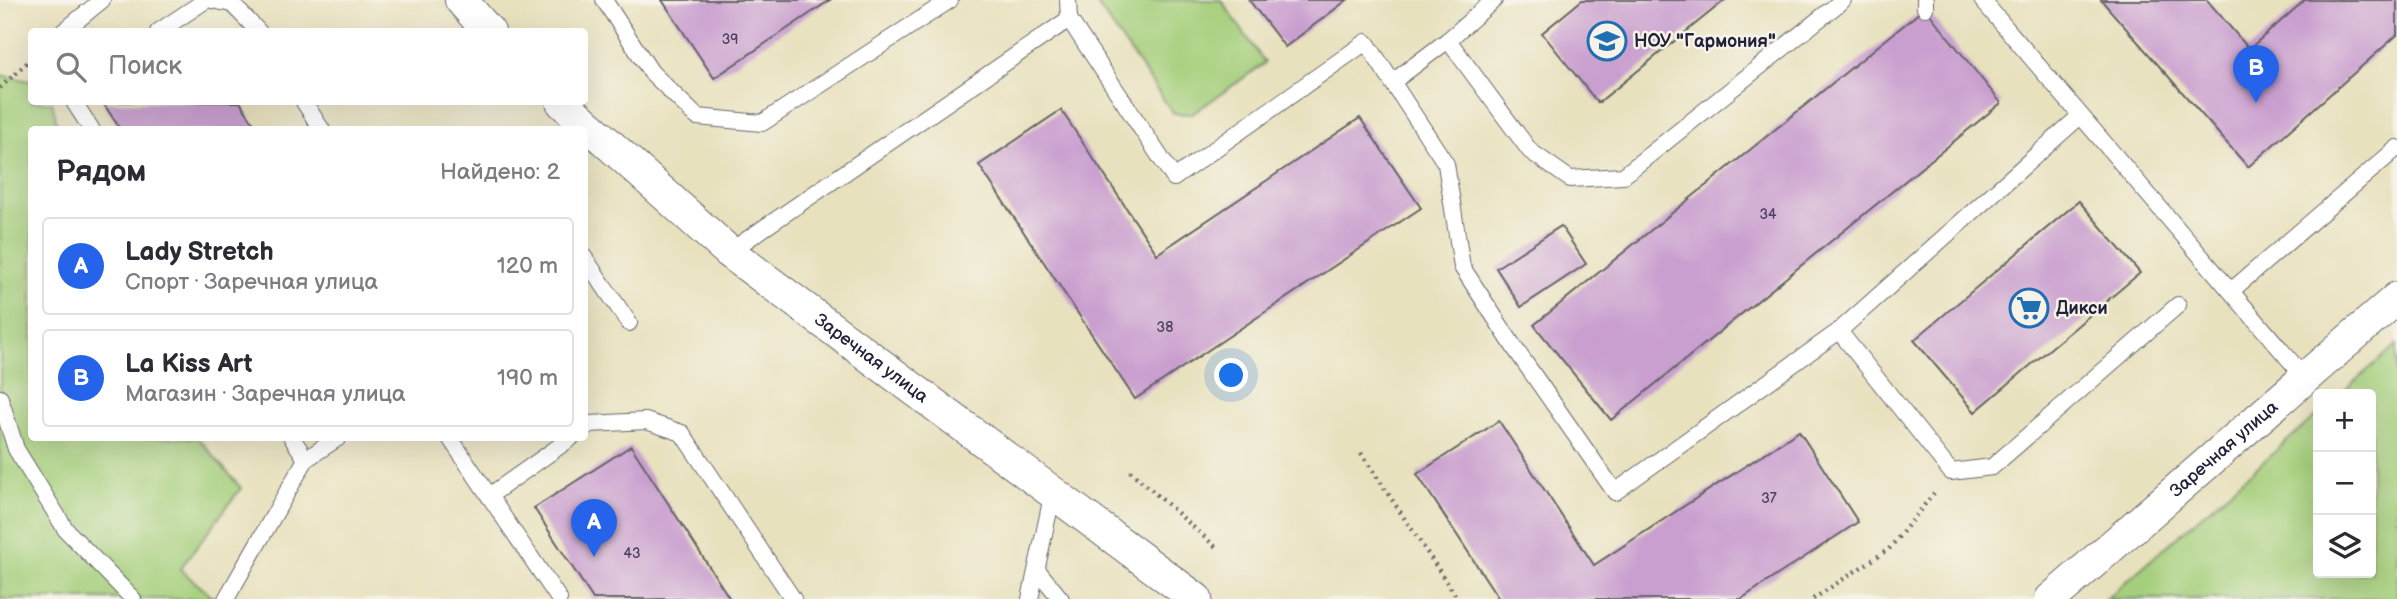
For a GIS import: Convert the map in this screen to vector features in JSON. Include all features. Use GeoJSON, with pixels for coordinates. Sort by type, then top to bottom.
{"type":"FeatureCollection","features":[{"type":"Feature","properties":{"kind":"street"},"geometry":{"type":"LineString","coordinates":[[461,0],[486,28]]}},
{"type":"Feature","properties":{"kind":"street","name":"Заречная улица"},"geometry":{"type":"LineString","coordinates":[[588,132],[729,252],[1196,599]]}},
{"type":"Feature","properties":{"kind":"street","name":"Заречная улица"},"geometry":{"type":"LineString","coordinates":[[2051,599],[2397,298]]}},
{"type":"Feature","properties":{"kind":"lane"},"geometry":{"type":"LineString","coordinates":[[69,28],[102,0]]}},
{"type":"Feature","properties":{"kind":"lane"},"geometry":{"type":"LineString","coordinates":[[164,28],[206,0]]}},
{"type":"Feature","properties":{"kind":"lane"},"geometry":{"type":"LineString","coordinates":[[212,0],[232,4],[255,28]]}},
{"type":"Feature","properties":{"kind":"lane"},"geometry":{"type":"LineString","coordinates":[[604,0],[651,72],[697,117],[762,123],[950,0]]}},
{"type":"Feature","properties":{"kind":"lane"},"geometry":{"type":"LineString","coordinates":[[1068,0],[1069,19],[1174,178],[1366,42],[1447,164],[1462,267],[1615,492],[1839,331],[2080,116]]}},
{"type":"Feature","properties":{"kind":"lane"},"geometry":{"type":"LineString","coordinates":[[1394,81],[1448,40],[1494,0]]}},
{"type":"Feature","properties":{"kind":"lane"},"geometry":{"type":"LineString","coordinates":[[1448,40],[1530,151],[1570,179],[1623,176],[1843,0]]}},
{"type":"Feature","properties":{"kind":"lane"},"geometry":{"type":"LineString","coordinates":[[1985,1],[2305,378]]}},
{"type":"Feature","properties":{"kind":"lane"},"geometry":{"type":"LineString","coordinates":[[729,252],[1069,19]]}},
{"type":"Feature","properties":{"kind":"lane"},"geometry":{"type":"LineString","coordinates":[[76,105],[89,126]]}},
{"type":"Feature","properties":{"kind":"lane"},"geometry":{"type":"LineString","coordinates":[[306,105],[319,126]]}},
{"type":"Feature","properties":{"kind":"lane"},"geometry":{"type":"LineString","coordinates":[[2231,291],[2397,148]]}},
{"type":"Feature","properties":{"kind":"lane"},"geometry":{"type":"LineString","coordinates":[[588,263],[629,324]]}},
{"type":"Feature","properties":{"kind":"lane"},"geometry":{"type":"LineString","coordinates":[[1839,331],[1951,472],[1992,467],[2178,304]]}},
{"type":"Feature","properties":{"kind":"lane"},"geometry":{"type":"LineString","coordinates":[[0,398],[16,449],[66,530],[133,599]]}},
{"type":"Feature","properties":{"kind":"lane"},"geometry":{"type":"LineString","coordinates":[[588,425],[646,421],[682,433],[793,599]]}},
{"type":"Feature","properties":{"kind":"lane"},"geometry":{"type":"LineString","coordinates":[[294,441],[306,459]]}},
{"type":"Feature","properties":{"kind":"lane"},"geometry":{"type":"LineString","coordinates":[[226,599],[306,459],[333,441]]}},
{"type":"Feature","properties":{"kind":"lane"},"geometry":{"type":"LineString","coordinates":[[452,441],[559,599]]}},
{"type":"Feature","properties":{"kind":"lane"},"geometry":{"type":"LineString","coordinates":[[464,457],[468,441]]}},
{"type":"Feature","properties":{"kind":"lane"},"geometry":{"type":"LineString","coordinates":[[489,496],[567,441]]}},
{"type":"Feature","properties":{"kind":"lane"},"geometry":{"type":"LineString","coordinates":[[1030,599],[1053,492]]}},
{"type":"Feature","properties":{"kind":"lane"},"geometry":{"type":"LineString","coordinates":[[1038,571],[1061,599]]}},
{"type":"Feature","properties":{"kind":"path"},"geometry":{"type":"LineString","coordinates":[[0,89],[28,62]]}},
{"type":"Feature","properties":{"kind":"path"},"geometry":{"type":"LineString","coordinates":[[1361,453],[1458,599]]}},
{"type":"Feature","properties":{"kind":"path"},"geometry":{"type":"LineString","coordinates":[[1129,471],[1217,548]]}},
{"type":"Feature","properties":{"kind":"path"},"geometry":{"type":"LineString","coordinates":[[1813,599],[1889,549],[1951,472]]}},
{"type":"Feature","properties":{"kind":"green space"},"geometry":{"type":"Polygon","coordinates":[[[1094,0],[1221,0],[1265,63],[1192,114],[1173,113],[1094,0]]]}},
{"type":"Feature","properties":{"kind":"green space"},"geometry":{"type":"Polygon","coordinates":[[[0,75],[28,80],[28,105],[53,105],[57,126],[28,126],[28,441],[201,441],[241,488],[180,569],[215,599],[0,599],[0,75]]]}},
{"type":"Feature","properties":{"kind":"green space"},"geometry":{"type":"Polygon","coordinates":[[[2397,345],[2397,599],[2106,599],[2313,418],[2313,578],[2376,578],[2376,389],[2346,389],[2397,345]]]}},
{"type":"Feature","properties":{"kind":"building"},"geometry":{"type":"Polygon","coordinates":[[[662,0],[830,0],[714,78],[662,0]]]}},
{"type":"Feature","properties":{"kind":"building"},"geometry":{"type":"Polygon","coordinates":[[[1249,0],[1347,0],[1285,47],[1249,0]]]}},
{"type":"Feature","properties":{"kind":"building"},"geometry":{"type":"Polygon","coordinates":[[[1582,0],[1725,0],[1598,103],[1542,33],[1582,0]]]}},
{"type":"Feature","properties":{"kind":"building"},"geometry":{"type":"Polygon","coordinates":[[[2101,0],[2207,0],[2249,49],[2305,0],[2397,0],[2397,35],[2248,167],[2101,0]]]}},
{"type":"Feature","properties":{"kind":"building"},"geometry":{"type":"Polygon","coordinates":[[[1925,8],[2001,103],[1611,420],[1534,325],[1925,8]]]}},
{"type":"Feature","properties":{"kind":"building"},"geometry":{"type":"Polygon","coordinates":[[[104,105],[242,105],[255,126],[118,126],[104,105]]]}},
{"type":"Feature","properties":{"kind":"building"},"geometry":{"type":"Polygon","coordinates":[[[1061,110],[1157,254],[1360,118],[1421,208],[1135,399],[979,165],[1061,110]]]}},
{"type":"Feature","properties":{"kind":"building"},"geometry":{"type":"Polygon","coordinates":[[[2079,201],[2140,273],[1975,412],[1914,340],[2079,201]]]}},
{"type":"Feature","properties":{"kind":"building"},"geometry":{"type":"Polygon","coordinates":[[[1561,226],[1586,264],[1521,307],[1496,268],[1561,226]]]}},
{"type":"Feature","properties":{"kind":"building"},"geometry":{"type":"Polygon","coordinates":[[[1499,421],[1594,565],[1799,431],[1858,522],[1741,599],[1499,599],[1417,474],[1499,421]]]}},
{"type":"Feature","properties":{"kind":"building"},"geometry":{"type":"Polygon","coordinates":[[[631,446],[730,599],[593,599],[534,508],[631,446]]]}},
{"type":"Feature","properties":{"kind":"place","name":"НОУ \"Гармония\""},"geometry":{"type":"Point","coordinates":[1607,41]}},
{"type":"Feature","properties":{"kind":"place","name":"La Kiss Art"},"geometry":{"type":"Point","coordinates":[2256,103]}},
{"type":"Feature","properties":{"kind":"place","name":"Дикси"},"geometry":{"type":"Point","coordinates":[2029,308]}},
{"type":"Feature","properties":{"kind":"place","name":"Lady Stretch"},"geometry":{"type":"Point","coordinates":[594,557]}}]}
